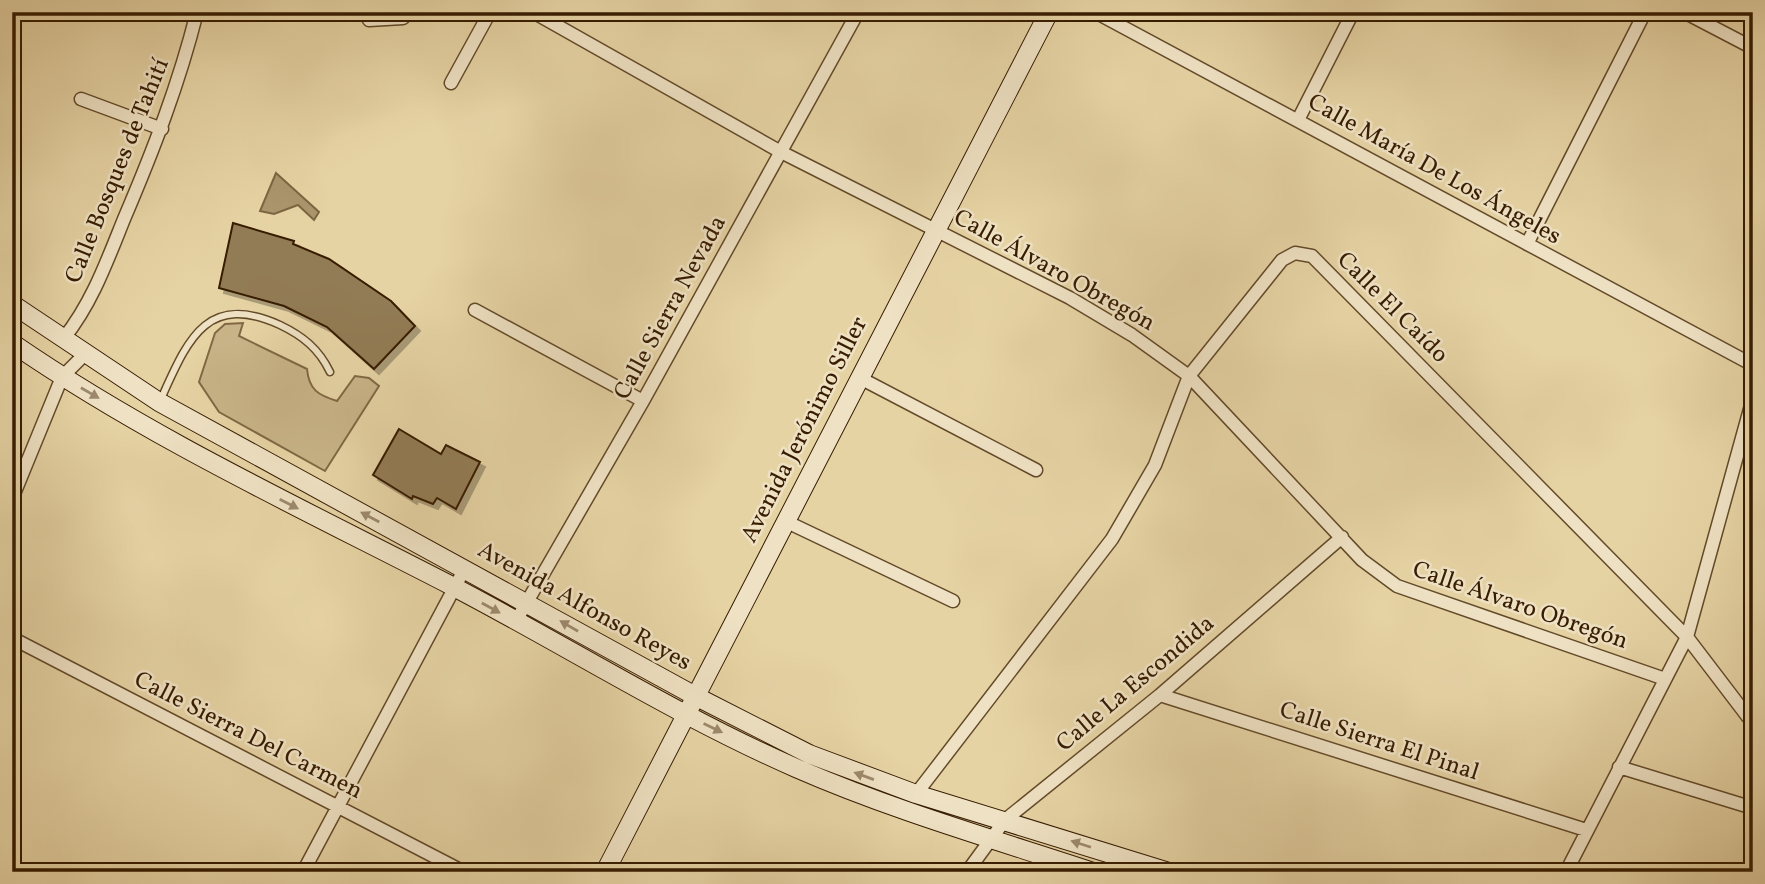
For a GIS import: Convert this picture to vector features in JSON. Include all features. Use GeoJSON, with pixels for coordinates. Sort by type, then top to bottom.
{"type":"FeatureCollection","features":[{"type":"Feature","properties":{"kind":"main road","name":"Avenida Jerónimo Siller"},"geometry":{"type":"LineString","coordinates":[[605,872],[1049,12]]}},
{"type":"Feature","properties":{"kind":"main road","name":"Avenida Alfonso Reyes"},"geometry":{"type":"LineString","coordinates":[[12,304],[159,402],[696,697],[809,754],[916,794],[1169,872]]}},
{"type":"Feature","properties":{"kind":"main road","name":"Avenida Alfonso Reyes"},"geometry":{"type":"LineString","coordinates":[[12,343],[62,377],[257,488],[455,588],[687,716],[856,793],[1093,872]]}},
{"type":"Feature","properties":{"kind":"street","name":"Calle Bosques de Tahití"},"geometry":{"type":"LineString","coordinates":[[64,338],[95,289],[162,130],[180,79],[197,12]]}},
{"type":"Feature","properties":{"kind":"street"},"geometry":{"type":"LineString","coordinates":[[369,20],[403,18],[409,12]]}},
{"type":"Feature","properties":{"kind":"street"},"geometry":{"type":"LineString","coordinates":[[451,83],[491,12]]}},
{"type":"Feature","properties":{"kind":"street","name":"Calle Álvaro Obregón"},"geometry":{"type":"LineString","coordinates":[[533,12],[781,152],[1070,298],[1132,335],[1189,376],[1362,560],[1397,586],[1665,679]]}},
{"type":"Feature","properties":{"kind":"street","name":"Calle Sierra Nevada"},"geometry":{"type":"LineString","coordinates":[[516,621],[643,401],[858,12]]}},
{"type":"Feature","properties":{"kind":"street","name":"Calle María De Los Ángeles"},"geometry":{"type":"LineString","coordinates":[[1095,12],[1753,365]]}},
{"type":"Feature","properties":{"kind":"street"},"geometry":{"type":"LineString","coordinates":[[1298,120],[1353,12]]}},
{"type":"Feature","properties":{"kind":"street"},"geometry":{"type":"LineString","coordinates":[[1527,244],[1646,12]]}},
{"type":"Feature","properties":{"kind":"street"},"geometry":{"type":"LineString","coordinates":[[1684,12],[1753,48]]}},
{"type":"Feature","properties":{"kind":"street"},"geometry":{"type":"LineString","coordinates":[[81,99],[162,130]]}},
{"type":"Feature","properties":{"kind":"street","name":"Calle El Caído"},"geometry":{"type":"LineString","coordinates":[[916,794],[1112,539],[1155,465],[1189,376],[1282,260],[1295,253],[1312,256],[1687,637]]}},
{"type":"Feature","properties":{"kind":"street"},"geometry":{"type":"LineString","coordinates":[[475,310],[643,401]]}},
{"type":"Feature","properties":{"kind":"street"},"geometry":{"type":"LineString","coordinates":[[12,499],[62,377],[86,353]]}},
{"type":"Feature","properties":{"kind":"street"},"geometry":{"type":"LineString","coordinates":[[860,378],[1036,470]]}},
{"type":"Feature","properties":{"kind":"street"},"geometry":{"type":"LineString","coordinates":[[1566,872],[1687,637],[1753,398]]}},
{"type":"Feature","properties":{"kind":"street"},"geometry":{"type":"LineString","coordinates":[[785,521],[953,601]]}},
{"type":"Feature","properties":{"kind":"street","name":"Calle La Escondida"},"geometry":{"type":"LineString","coordinates":[[967,872],[1005,820],[1160,695],[1342,537]]}},
{"type":"Feature","properties":{"kind":"street"},"geometry":{"type":"LineString","coordinates":[[303,872],[465,568]]}},
{"type":"Feature","properties":{"kind":"street"},"geometry":{"type":"LineString","coordinates":[[1687,637],[1748,717]]}},
{"type":"Feature","properties":{"kind":"street","name":"Calle Sierra Del Carmen"},"geometry":{"type":"LineString","coordinates":[[12,638],[464,872]]}},
{"type":"Feature","properties":{"kind":"street","name":"Calle Sierra El Pinal"},"geometry":{"type":"LineString","coordinates":[[1160,695],[1586,830]]}},
{"type":"Feature","properties":{"kind":"street"},"geometry":{"type":"LineString","coordinates":[[1619,767],[1753,808]]}},
{"type":"Feature","properties":{"kind":"lane"},"geometry":{"type":"LineString","coordinates":[[159,402],[186,348],[210,321],[223,314],[248,314],[295,332],[321,354],[330,372]]}},
{"type":"Feature","properties":{"kind":"shaded area"},"geometry":{"type":"Polygon","coordinates":[[[276,173],[319,212],[314,220],[298,205],[274,214],[260,211],[276,173]]]}},
{"type":"Feature","properties":{"kind":"shaded area"},"geometry":{"type":"Polygon","coordinates":[[[243,323],[239,336],[307,369],[312,387],[325,396],[337,401],[355,376],[369,378],[379,386],[325,471],[219,412],[199,382],[215,333],[225,324],[243,323]]]}},
{"type":"Feature","properties":{"kind":"building"},"geometry":{"type":"Polygon","coordinates":[[[233,223],[294,241],[293,244],[329,259],[391,301],[415,326],[374,369],[327,327],[284,306],[219,288],[233,223]]]}},
{"type":"Feature","properties":{"kind":"building"},"geometry":{"type":"Polygon","coordinates":[[[399,429],[441,454],[446,445],[480,462],[456,509],[437,498],[433,504],[413,496],[412,499],[373,475],[399,429]]]}}]}
